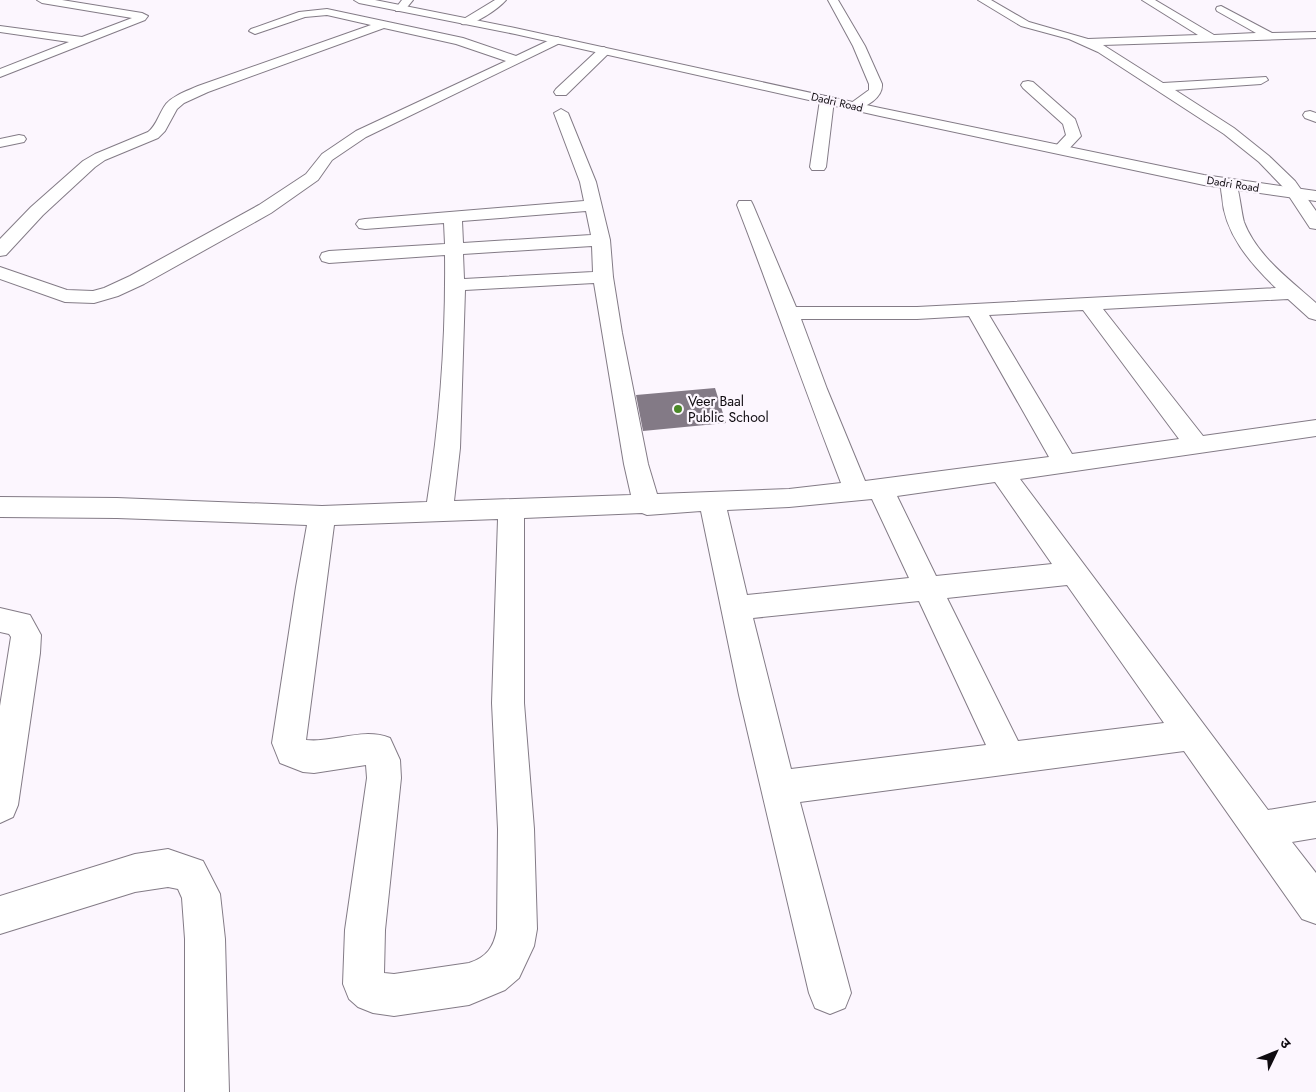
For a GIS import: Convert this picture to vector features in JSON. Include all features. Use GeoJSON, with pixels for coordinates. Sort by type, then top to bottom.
{"type":"FeatureCollection","features":[{"type":"Feature","properties":{"kind":"street"},"geometry":{"type":"LineString","coordinates":[[0,73],[142,16],[42,0]]}},
{"type":"Feature","properties":{"kind":"street","name":"Dadri Road"},"geometry":{"type":"LineString","coordinates":[[359,0],[404,4],[466,22],[1060,150],[1229,184],[1316,196]]}},
{"type":"Feature","properties":{"kind":"street"},"geometry":{"type":"LineString","coordinates":[[466,22],[501,0]]}},
{"type":"Feature","properties":{"kind":"street"},"geometry":{"type":"LineString","coordinates":[[833,0],[869,66],[876,84],[876,91],[854,106]]}},
{"type":"Feature","properties":{"kind":"street"},"geometry":{"type":"LineString","coordinates":[[983,0],[1025,24],[1087,42],[1102,49],[1161,88],[1247,146],[1278,173],[1297,194],[1316,224]]}},
{"type":"Feature","properties":{"kind":"street"},"geometry":{"type":"LineString","coordinates":[[1146,0],[1212,38]]}},
{"type":"Feature","properties":{"kind":"street"},"geometry":{"type":"LineString","coordinates":[[1220,9],[1270,36]]}},
{"type":"Feature","properties":{"kind":"street"},"geometry":{"type":"LineString","coordinates":[[255,31],[303,14],[319,12],[459,41],[516,60]]}},
{"type":"Feature","properties":{"kind":"street"},"geometry":{"type":"LineString","coordinates":[[0,252],[13,235],[37,211],[89,164],[100,157],[146,139],[158,131],[171,107],[179,100],[203,89],[382,25]]}},
{"type":"Feature","properties":{"kind":"street"},"geometry":{"type":"LineString","coordinates":[[0,29],[82,40]]}},
{"type":"Feature","properties":{"kind":"street"},"geometry":{"type":"LineString","coordinates":[[0,43],[28,33]]}},
{"type":"Feature","properties":{"kind":"street"},"geometry":{"type":"LineString","coordinates":[[1087,42],[1316,35]]}},
{"type":"Feature","properties":{"kind":"street"},"geometry":{"type":"LineString","coordinates":[[0,273],[65,296],[94,296],[111,292],[137,280],[265,209],[312,177],[326,157],[361,134],[558,41]]}},
{"type":"Feature","properties":{"kind":"street"},"geometry":{"type":"LineString","coordinates":[[561,92],[604,51]]}},
{"type":"Feature","properties":{"kind":"street"},"geometry":{"type":"LineString","coordinates":[[1161,88],[1261,80]]}},
{"type":"Feature","properties":{"kind":"street"},"geometry":{"type":"LineString","coordinates":[[1028,85],[1070,122],[1074,136],[1060,150]]}},
{"type":"Feature","properties":{"kind":"street"},"geometry":{"type":"LineString","coordinates":[[818,167],[827,100]]}},
{"type":"Feature","properties":{"kind":"street"},"geometry":{"type":"LineString","coordinates":[[561,113],[588,182],[601,240],[603,277],[636,464],[647,505]]}},
{"type":"Feature","properties":{"kind":"street"},"geometry":{"type":"LineString","coordinates":[[0,143],[19,139]]}},
{"type":"Feature","properties":{"kind":"street"},"geometry":{"type":"LineString","coordinates":[[1229,184],[1228,200],[1230,209],[1241,237],[1254,254],[1316,314]]}},
{"type":"Feature","properties":{"kind":"street"},"geometry":{"type":"LineString","coordinates":[[365,224],[593,205]]}},
{"type":"Feature","properties":{"kind":"street"},"geometry":{"type":"LineString","coordinates":[[745,205],[816,389],[868,489],[929,588],[1009,758]]}},
{"type":"Feature","properties":{"kind":"street"},"geometry":{"type":"LineString","coordinates":[[439,512],[448,448],[455,285],[453,217]]}},
{"type":"Feature","properties":{"kind":"street"},"geometry":{"type":"LineString","coordinates":[[329,257],[601,240]]}},
{"type":"Feature","properties":{"kind":"street"},"geometry":{"type":"LineString","coordinates":[[455,285],[603,277]]}},
{"type":"Feature","properties":{"kind":"street"},"geometry":{"type":"LineString","coordinates":[[788,313],[867,314],[976,311],[1294,293]]}},
{"type":"Feature","properties":{"kind":"street"},"geometry":{"type":"LineString","coordinates":[[1090,304],[1196,444]]}},
{"type":"Feature","properties":{"kind":"street"},"geometry":{"type":"LineString","coordinates":[[976,311],[1065,464]]}},
{"type":"Feature","properties":{"kind":"street"},"geometry":{"type":"LineString","coordinates":[[0,506],[118,508],[322,516],[510,508],[647,505],[788,498],[1065,464],[1316,428]]}},
{"type":"Feature","properties":{"kind":"street"},"geometry":{"type":"LineString","coordinates":[[1001,472],[1316,905]]}},
{"type":"Feature","properties":{"kind":"street"},"geometry":{"type":"LineString","coordinates":[[712,502],[778,788],[830,993]]}},
{"type":"Feature","properties":{"kind":"street"},"geometry":{"type":"LineString","coordinates":[[322,516],[310,587],[289,743],[292,752],[302,757],[322,758],[367,748],[378,749],[382,754],[384,778],[362,968],[364,984],[373,992],[394,995],[469,984],[491,976],[505,964],[514,946],[517,929],[516,829],[508,702],[510,508]]}},
{"type":"Feature","properties":{"kind":"street"},"geometry":{"type":"LineString","coordinates":[[736,608],[1074,574]]}},
{"type":"Feature","properties":{"kind":"street"},"geometry":{"type":"LineString","coordinates":[[0,620],[19,624],[26,635],[25,653],[6,739],[0,805]]}},
{"type":"Feature","properties":{"kind":"street"},"geometry":{"type":"LineString","coordinates":[[778,788],[1191,734]]}},
{"type":"Feature","properties":{"kind":"street"},"geometry":{"type":"LineString","coordinates":[[1260,830],[1316,820]]}},
{"type":"Feature","properties":{"kind":"street"},"geometry":{"type":"LineString","coordinates":[[0,915],[136,873],[168,868],[190,874],[201,894],[205,939],[207,1092]]}},
{"type":"Feature","properties":{"kind":"building","name":"Veer Baal Public School"},"geometry":{"type":"Polygon","coordinates":[[[715,388],[726,423],[643,431],[636,395],[715,388]]]}},
{"type":"Feature","properties":{"kind":"place","name":"Veer Baal Public School"},"geometry":{"type":"Point","coordinates":[678,409]}}]}
